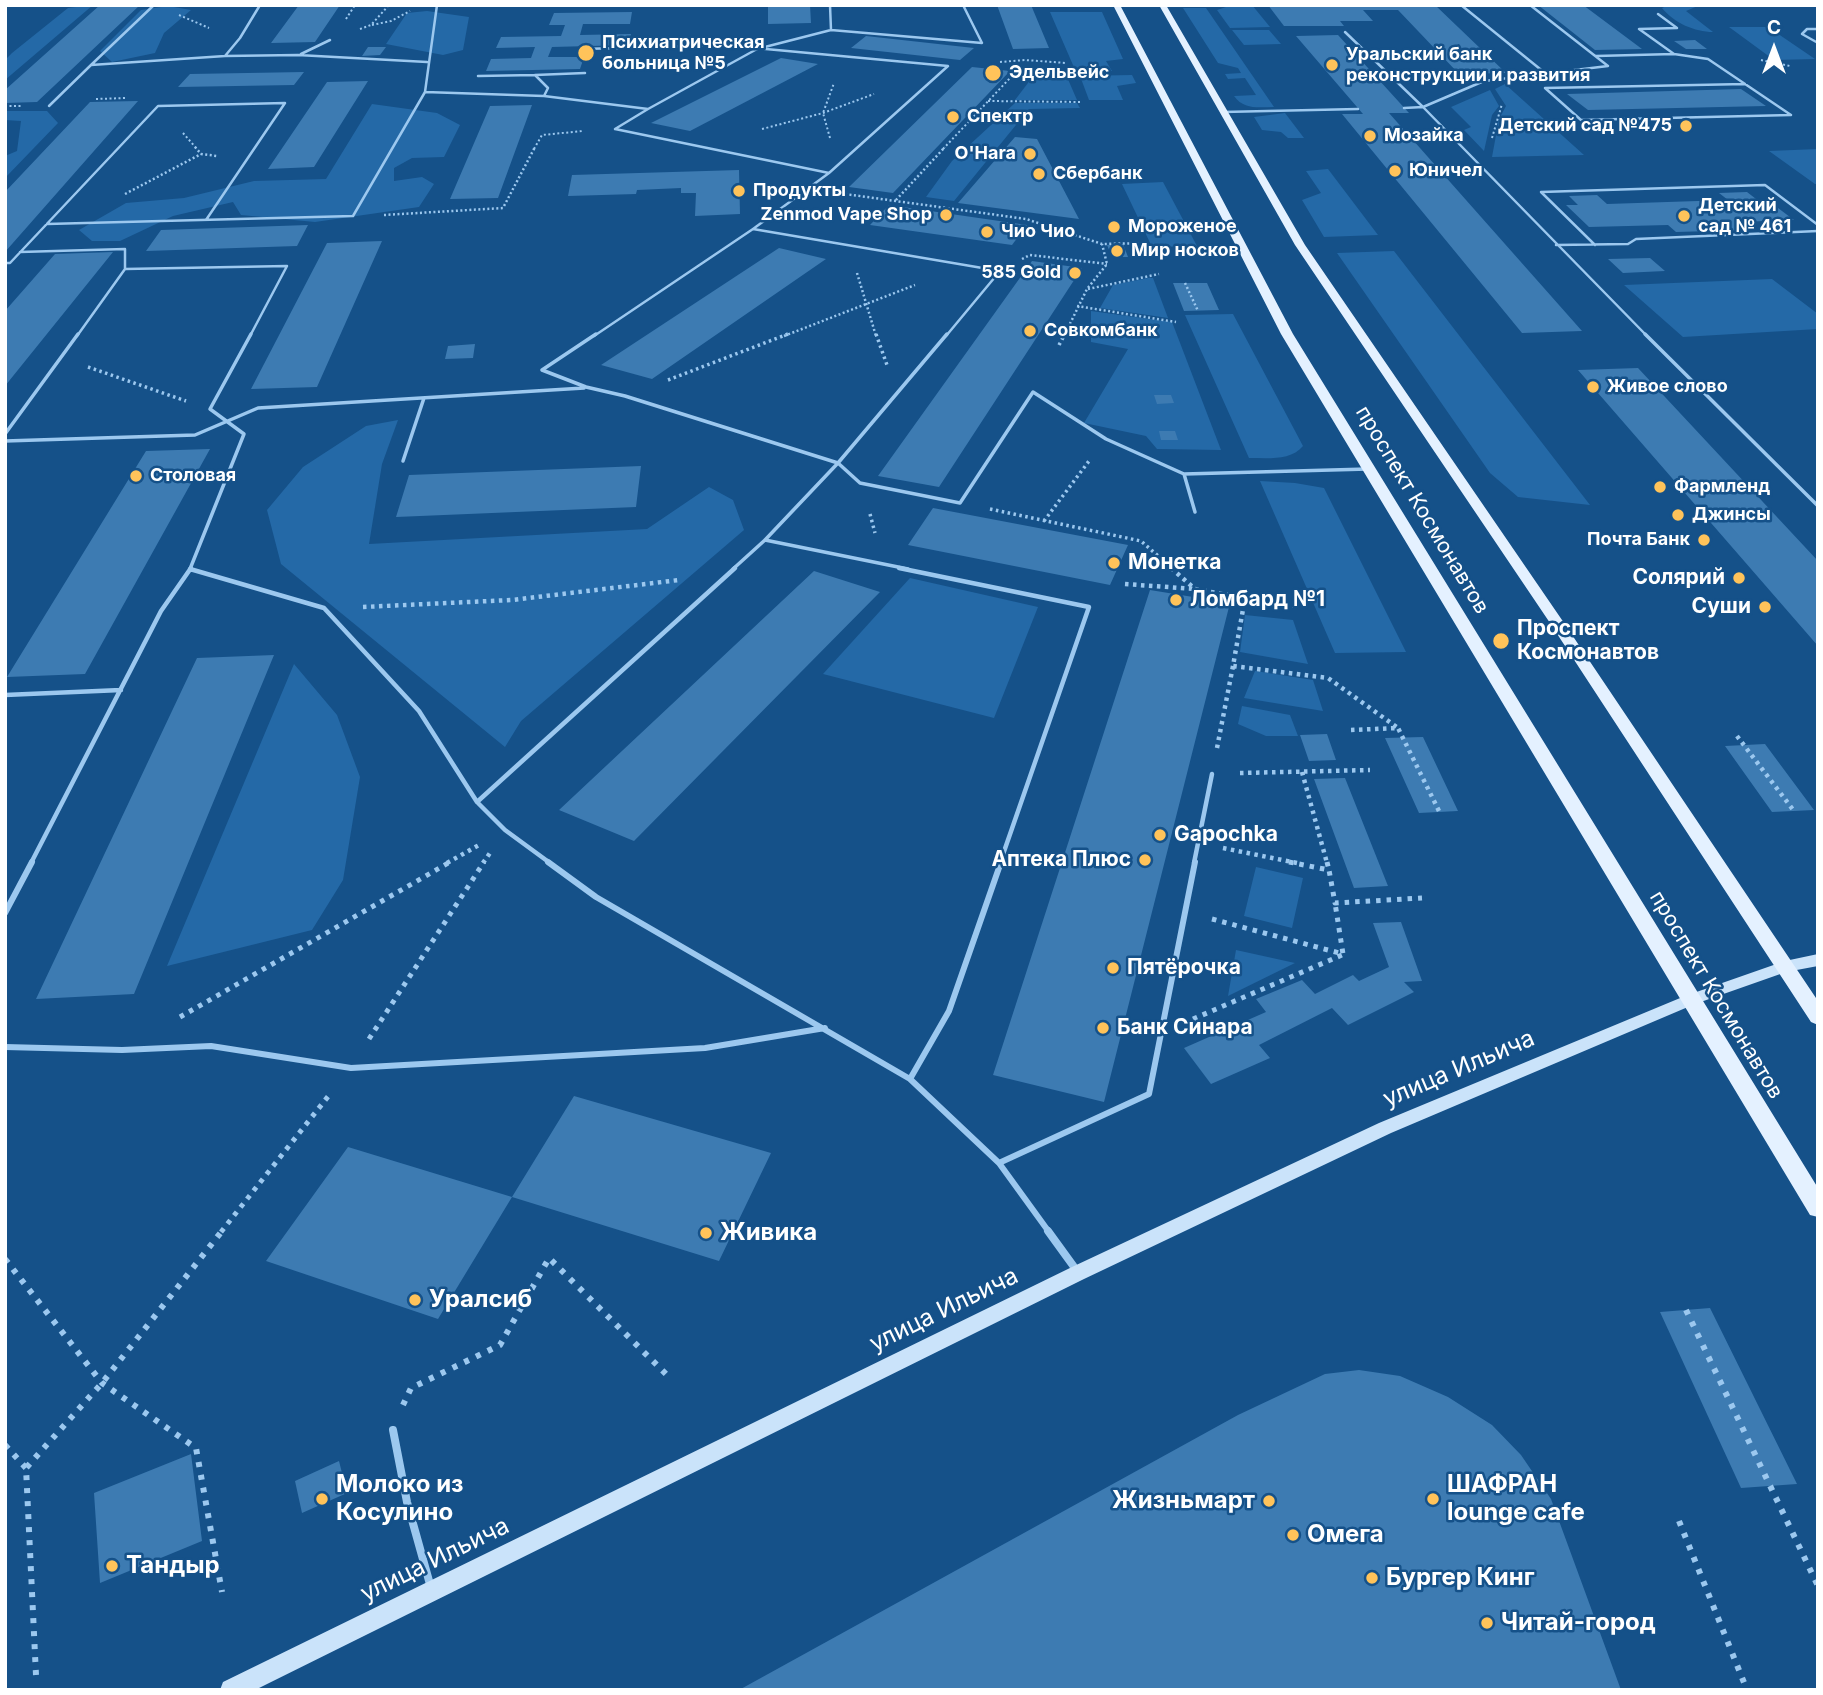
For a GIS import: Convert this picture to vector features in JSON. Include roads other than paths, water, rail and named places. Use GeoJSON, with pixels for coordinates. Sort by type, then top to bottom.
{"type":"FeatureCollection","features":[{"type":"Feature","properties":{"kind":"main road","name":"проспект Космонавтов"},"geometry":{"type":"LineString","coordinates":[[1116,5],[1256,278],[1368,469],[1818,1208]]}},
{"type":"Feature","properties":{"kind":"main road","name":"проспект Космонавтов"},"geometry":{"type":"LineString","coordinates":[[1162,5],[1300,245],[1555,620],[1818,1017]]}},
{"type":"Feature","properties":{"kind":"main road","name":"улица Ильича"},"geometry":{"type":"LineString","coordinates":[[231,1690],[1078,1273],[1385,1128],[1690,1000],[1785,967],[1818,960]]}},
{"type":"Feature","properties":{"kind":"lane"},"geometry":{"type":"LineString","coordinates":[[49,106],[154,5]]}},
{"type":"Feature","properties":{"kind":"lane"},"geometry":{"type":"LineString","coordinates":[[225,56],[240,38],[260,5]]}},
{"type":"Feature","properties":{"kind":"lane"},"geometry":{"type":"LineString","coordinates":[[47,224],[352,216],[425,92],[427,62],[437,5]]}},
{"type":"Feature","properties":{"kind":"lane"},"geometry":{"type":"LineString","coordinates":[[830,5],[831,30]]}},
{"type":"Feature","properties":{"kind":"lane"},"geometry":{"type":"LineString","coordinates":[[829,173],[615,129],[757,49],[831,30],[982,43],[963,5]]}},
{"type":"Feature","properties":{"kind":"lane"},"geometry":{"type":"LineString","coordinates":[[1461,5],[1545,73]]}},
{"type":"Feature","properties":{"kind":"lane"},"geometry":{"type":"LineString","coordinates":[[1404,108],[1423,107],[1484,82],[1608,66],[1530,5]]}},
{"type":"Feature","properties":{"kind":"lane"},"geometry":{"type":"LineString","coordinates":[[1658,13],[1677,28],[1639,29],[1674,54]]}},
{"type":"Feature","properties":{"kind":"lane"},"geometry":{"type":"LineString","coordinates":[[1818,29],[1807,29],[1802,33],[1818,43]]}},
{"type":"Feature","properties":{"kind":"lane"},"geometry":{"type":"LineString","coordinates":[[1345,32],[1401,83],[1556,245],[1818,506]]}},
{"type":"Feature","properties":{"kind":"lane"},"geometry":{"type":"LineString","coordinates":[[298,55],[330,40]]}},
{"type":"Feature","properties":{"kind":"lane"},"geometry":{"type":"LineString","coordinates":[[583,49],[723,46],[948,66],[808,189],[753,229],[542,370],[586,387],[838,463],[860,484],[960,503],[1033,392],[1106,439],[1184,474],[1368,469]]}},
{"type":"Feature","properties":{"kind":"lane"},"geometry":{"type":"LineString","coordinates":[[1596,57],[1674,54],[1708,59],[1791,115],[1581,120],[1545,88],[1745,84]]}},
{"type":"Feature","properties":{"kind":"lane"},"geometry":{"type":"LineString","coordinates":[[91,65],[225,56],[298,55],[427,62]]}},
{"type":"Feature","properties":{"kind":"lane"},"geometry":{"type":"LineString","coordinates":[[478,76],[585,74]]}},
{"type":"Feature","properties":{"kind":"lane"},"geometry":{"type":"LineString","coordinates":[[535,75],[548,88],[544,96]]}},
{"type":"Feature","properties":{"kind":"lane"},"geometry":{"type":"LineString","coordinates":[[425,92],[544,96],[648,109]]}},
{"type":"Feature","properties":{"kind":"lane"},"geometry":{"type":"LineString","coordinates":[[5,263],[10,262],[20,252],[158,106],[285,103],[206,220]]}},
{"type":"Feature","properties":{"kind":"lane"},"geometry":{"type":"LineString","coordinates":[[1223,112],[1358,108]]}},
{"type":"Feature","properties":{"kind":"lane"},"geometry":{"type":"LineString","coordinates":[[1595,245],[1541,192],[1765,186],[1818,226]]}},
{"type":"Feature","properties":{"kind":"lane"},"geometry":{"type":"LineString","coordinates":[[477,802],[765,540],[838,463],[1000,271],[753,229]]}},
{"type":"Feature","properties":{"kind":"lane"},"geometry":{"type":"LineString","coordinates":[[1556,245],[1628,244],[1636,239],[1818,232]]}},
{"type":"Feature","properties":{"kind":"lane"},"geometry":{"type":"LineString","coordinates":[[5,433],[125,269],[125,249],[20,252]]}},
{"type":"Feature","properties":{"kind":"lane"},"geometry":{"type":"LineString","coordinates":[[5,913],[161,611],[190,569],[244,434],[210,409],[288,266],[125,269]]}},
{"type":"Feature","properties":{"kind":"lane"},"geometry":{"type":"LineString","coordinates":[[5,441],[195,435],[258,408],[586,387]]}},
{"type":"Feature","properties":{"kind":"lane"},"geometry":{"type":"LineString","coordinates":[[403,461],[424,398]]}},
{"type":"Feature","properties":{"kind":"lane"},"geometry":{"type":"LineString","coordinates":[[1184,474],[1195,512]]}},
{"type":"Feature","properties":{"kind":"lane"},"geometry":{"type":"LineString","coordinates":[[765,540],[1089,607],[949,1010],[910,1079]]}},
{"type":"Feature","properties":{"kind":"lane"},"geometry":{"type":"LineString","coordinates":[[190,569],[324,608],[419,711],[477,802],[505,830],[596,897],[910,1079],[999,1163],[1078,1273]]}},
{"type":"Feature","properties":{"kind":"lane"},"geometry":{"type":"LineString","coordinates":[[5,695],[121,690]]}},
{"type":"Feature","properties":{"kind":"lane"},"geometry":{"type":"LineString","coordinates":[[999,1163],[1149,1094],[1212,774]]}},
{"type":"Feature","properties":{"kind":"lane"},"geometry":{"type":"LineString","coordinates":[[5,1047],[122,1050],[211,1046],[351,1068],[705,1048],[825,1028]]}},
{"type":"Feature","properties":{"kind":"lane"},"geometry":{"type":"LineString","coordinates":[[393,1430],[407,1502],[432,1591]]}},
{"type":"Feature","properties":{"kind":"place","name":"Психиатрическая больница №5"},"geometry":{"type":"Point","coordinates":[586,53]}},
{"type":"Feature","properties":{"kind":"place","name":"Уральский банк реконструкции и развития"},"geometry":{"type":"Point","coordinates":[1332,65]}},
{"type":"Feature","properties":{"kind":"place","name":"Эдельвейс"},"geometry":{"type":"Point","coordinates":[993,73]}},
{"type":"Feature","properties":{"kind":"place","name":"Спектр"},"geometry":{"type":"Point","coordinates":[953,117]}},
{"type":"Feature","properties":{"kind":"place","name":"Детский сад №475"},"geometry":{"type":"Point","coordinates":[1686,126]}},
{"type":"Feature","properties":{"kind":"place","name":"Мозайка"},"geometry":{"type":"Point","coordinates":[1370,136]}},
{"type":"Feature","properties":{"kind":"place","name":"O'Hara"},"geometry":{"type":"Point","coordinates":[1030,154]}},
{"type":"Feature","properties":{"kind":"place","name":"Юничел"},"geometry":{"type":"Point","coordinates":[1395,171]}},
{"type":"Feature","properties":{"kind":"place","name":"Сбербанк"},"geometry":{"type":"Point","coordinates":[1039,174]}},
{"type":"Feature","properties":{"kind":"place","name":"Продукты"},"geometry":{"type":"Point","coordinates":[739,191]}},
{"type":"Feature","properties":{"kind":"place","name":"Zenmod Vape Shop"},"geometry":{"type":"Point","coordinates":[946,215]}},
{"type":"Feature","properties":{"kind":"place","name":"Детский сад № 461"},"geometry":{"type":"Point","coordinates":[1684,216]}},
{"type":"Feature","properties":{"kind":"place","name":"Мороженое"},"geometry":{"type":"Point","coordinates":[1114,227]}},
{"type":"Feature","properties":{"kind":"place","name":"Чио Чио"},"geometry":{"type":"Point","coordinates":[987,232]}},
{"type":"Feature","properties":{"kind":"place","name":"Мир носков"},"geometry":{"type":"Point","coordinates":[1117,251]}},
{"type":"Feature","properties":{"kind":"place","name":"585 Gold"},"geometry":{"type":"Point","coordinates":[1075,273]}},
{"type":"Feature","properties":{"kind":"place","name":"Совкомбанк"},"geometry":{"type":"Point","coordinates":[1030,331]}},
{"type":"Feature","properties":{"kind":"place","name":"Живое слово"},"geometry":{"type":"Point","coordinates":[1593,387]}},
{"type":"Feature","properties":{"kind":"place","name":"Столовая"},"geometry":{"type":"Point","coordinates":[136,476]}},
{"type":"Feature","properties":{"kind":"place","name":"Фармленд"},"geometry":{"type":"Point","coordinates":[1660,487]}},
{"type":"Feature","properties":{"kind":"place","name":"Джинсы"},"geometry":{"type":"Point","coordinates":[1678,515]}},
{"type":"Feature","properties":{"kind":"place","name":"Почта Банк"},"geometry":{"type":"Point","coordinates":[1704,540]}},
{"type":"Feature","properties":{"kind":"place","name":"Монетка"},"geometry":{"type":"Point","coordinates":[1114,563]}},
{"type":"Feature","properties":{"kind":"place","name":"Солярий"},"geometry":{"type":"Point","coordinates":[1739,578]}},
{"type":"Feature","properties":{"kind":"place","name":"Ломбард №1"},"geometry":{"type":"Point","coordinates":[1176,600]}},
{"type":"Feature","properties":{"kind":"place","name":"Суши"},"geometry":{"type":"Point","coordinates":[1765,607]}},
{"type":"Feature","properties":{"kind":"place","name":"Проспект Космонавтов"},"geometry":{"type":"Point","coordinates":[1501,641]}},
{"type":"Feature","properties":{"kind":"place","name":"Gapochka"},"geometry":{"type":"Point","coordinates":[1160,835]}},
{"type":"Feature","properties":{"kind":"place","name":"Аптека Плюс"},"geometry":{"type":"Point","coordinates":[1145,860]}},
{"type":"Feature","properties":{"kind":"place","name":"Пятёрочка"},"geometry":{"type":"Point","coordinates":[1113,968]}},
{"type":"Feature","properties":{"kind":"place","name":"Банк Синара"},"geometry":{"type":"Point","coordinates":[1103,1028]}},
{"type":"Feature","properties":{"kind":"place","name":"Живика"},"geometry":{"type":"Point","coordinates":[706,1233]}},
{"type":"Feature","properties":{"kind":"place","name":"Уралсиб"},"geometry":{"type":"Point","coordinates":[415,1300]}},
{"type":"Feature","properties":{"kind":"place","name":"Молоко из Косулино"},"geometry":{"type":"Point","coordinates":[322,1499]}},
{"type":"Feature","properties":{"kind":"place","name":"ШАФРАН lounge cafe"},"geometry":{"type":"Point","coordinates":[1433,1499]}},
{"type":"Feature","properties":{"kind":"place","name":"Жизньмарт"},"geometry":{"type":"Point","coordinates":[1269,1501]}},
{"type":"Feature","properties":{"kind":"place","name":"Омега"},"geometry":{"type":"Point","coordinates":[1293,1535]}},
{"type":"Feature","properties":{"kind":"place","name":"Тандыр"},"geometry":{"type":"Point","coordinates":[112,1566]}},
{"type":"Feature","properties":{"kind":"place","name":"Бургер Кинг"},"geometry":{"type":"Point","coordinates":[1372,1578]}},
{"type":"Feature","properties":{"kind":"place","name":"Читай-город"},"geometry":{"type":"Point","coordinates":[1487,1623]}}]}
